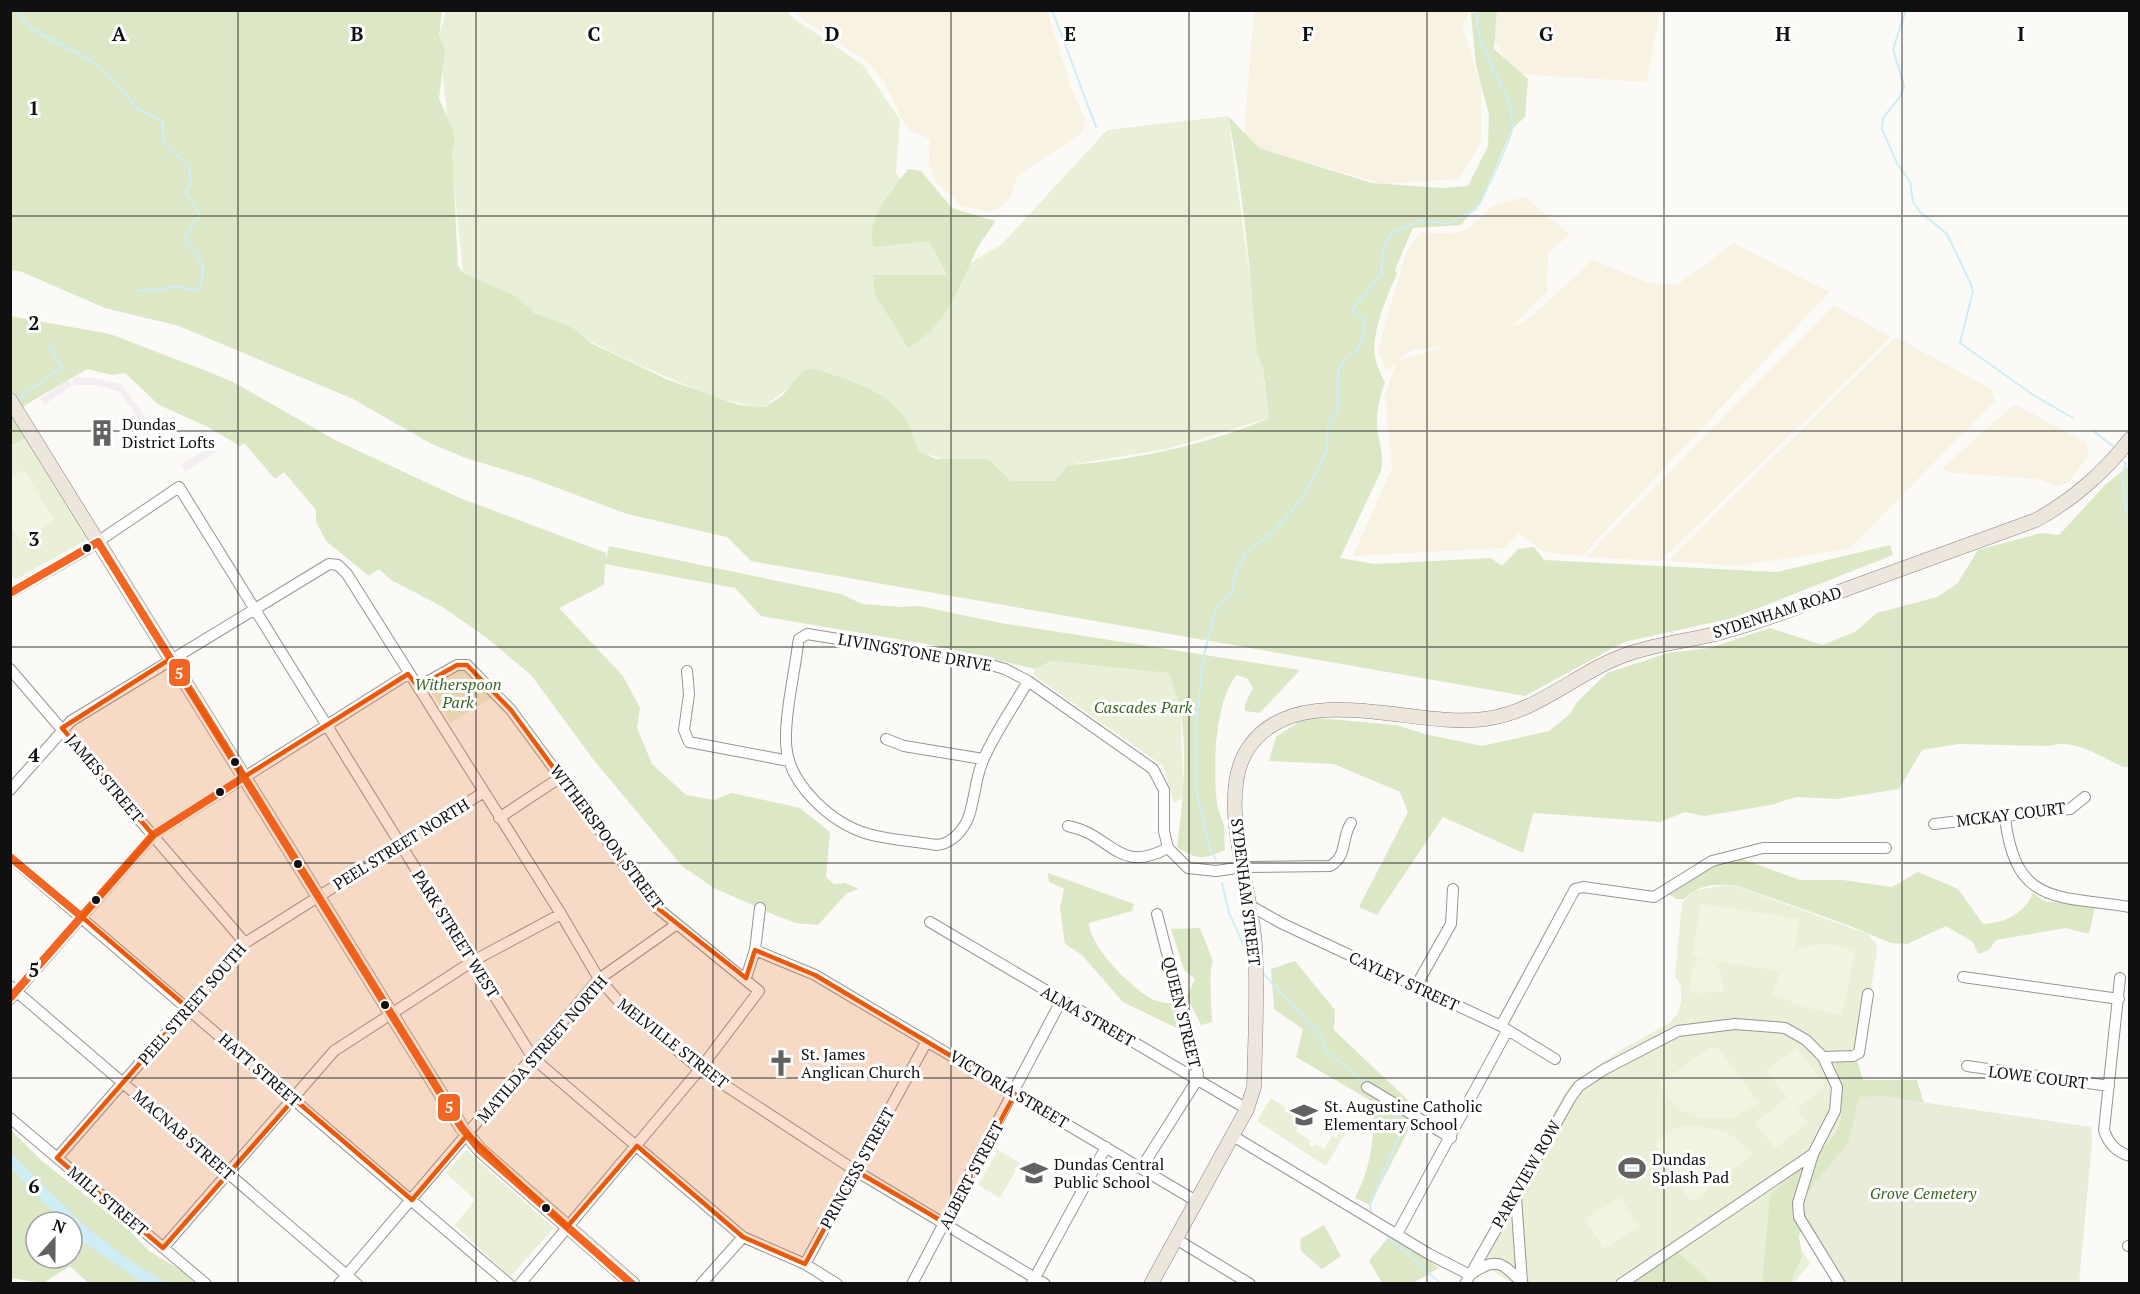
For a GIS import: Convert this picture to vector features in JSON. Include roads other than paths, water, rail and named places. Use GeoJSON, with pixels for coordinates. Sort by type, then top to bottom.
{"type":"FeatureCollection","features":[{"type":"Feature","properties":{"kind":"main road"},"geometry":{"type":"LineString","coordinates":[[14,406],[468,1134],[480,1150],[633,1284]]}},
{"type":"Feature","properties":{"kind":"main road","name":"SYDENHAM ROAD"},"geometry":{"type":"LineString","coordinates":[[1398,715],[1464,721],[1508,714],[1627,654],[1722,633],[2036,520],[2068,501],[2114,459],[2130,439]]}},
{"type":"Feature","properties":{"kind":"main road","name":"SYDENHAM STREET"},"geometry":{"type":"LineString","coordinates":[[1151,1284],[1233,1136],[1247,1109],[1254,1087],[1257,975],[1251,906],[1238,830],[1236,784],[1239,766],[1248,748],[1258,736],[1288,716],[1316,709],[1398,715]]}},
{"type":"Feature","properties":{"kind":"street","name":"PARK STREET WEST"},"geometry":{"type":"LineString","coordinates":[[98,542],[179,487],[533,1058],[743,1237],[805,1264],[837,1284]]}},
{"type":"Feature","properties":{"kind":"street"},"geometry":{"type":"LineString","coordinates":[[10,593],[98,542]]}},
{"type":"Feature","properties":{"kind":"street","name":"MELVILLE STREET"},"geometry":{"type":"LineString","coordinates":[[254,609],[329,564],[338,565],[346,574],[561,914],[599,979],[622,1005],[700,1069],[856,1171],[945,1223],[1037,1282]]}},
{"type":"Feature","properties":{"kind":"street"},"geometry":{"type":"LineString","coordinates":[[10,790],[62,728],[254,609]]}},
{"type":"Feature","properties":{"kind":"street","name":"LIVINGSTONE DRIVE"},"geometry":{"type":"LineString","coordinates":[[789,762],[786,733],[798,644],[803,636],[807,634],[981,662],[1005,669],[1028,681],[1153,769],[1164,790],[1164,831],[1168,848]]}},
{"type":"Feature","properties":{"kind":"street","name":"WITHERSPOON STREET"},"geometry":{"type":"LineString","coordinates":[[417,687],[457,665],[467,665],[511,710],[655,906],[757,988],[758,994],[700,1069]]}},
{"type":"Feature","properties":{"kind":"street","name":"JAMES STREET"},"geometry":{"type":"LineString","coordinates":[[10,669],[245,943]]}},
{"type":"Feature","properties":{"kind":"street"},"geometry":{"type":"LineString","coordinates":[[687,671],[689,694],[684,730],[689,742],[789,762],[804,791],[852,827],[868,834],[936,845],[945,844],[955,838],[968,819],[974,783],[983,759],[1028,681]]}},
{"type":"Feature","properties":{"kind":"street"},"geometry":{"type":"LineString","coordinates":[[13,992],[153,835],[408,674]]}},
{"type":"Feature","properties":{"kind":"street"},"geometry":{"type":"LineString","coordinates":[[886,738],[904,746],[983,759]]}},
{"type":"Feature","properties":{"kind":"street"},"geometry":{"type":"LineString","coordinates":[[499,818],[561,777]]}},
{"type":"Feature","properties":{"kind":"street","name":"PEEL STREET NORTH"},"geometry":{"type":"LineString","coordinates":[[317,895],[484,792]]}},
{"type":"Feature","properties":{"kind":"street","name":"MCKAY COURT"},"geometry":{"type":"LineString","coordinates":[[1934,824],[2005,818],[2070,808],[2085,797]]}},
{"type":"Feature","properties":{"kind":"street"},"geometry":{"type":"LineString","coordinates":[[2005,818],[2008,845],[2015,865],[2027,881],[2047,893],[2130,907]]}},
{"type":"Feature","properties":{"kind":"street"},"geometry":{"type":"LineString","coordinates":[[1068,826],[1084,831],[1131,857],[1149,857],[1168,848],[1180,862],[1196,871],[1244,867],[1330,866],[1342,853],[1346,830],[1351,823]]}},
{"type":"Feature","properties":{"kind":"street"},"geometry":{"type":"LineString","coordinates":[[1396,1234],[1451,1138],[1575,889],[1583,887],[1654,897],[1712,861],[1763,848],[1886,848]]}},
{"type":"Feature","properties":{"kind":"street","name":"HATT STREET"},"geometry":{"type":"LineString","coordinates":[[10,857],[82,916],[509,1284]]}},
{"type":"Feature","properties":{"kind":"street"},"geometry":{"type":"LineString","coordinates":[[1416,986],[1451,924],[1453,889]]}},
{"type":"Feature","properties":{"kind":"street","name":"PEEL STREET SOUTH"},"geometry":{"type":"LineString","coordinates":[[57,1158],[245,943],[317,895]]}},
{"type":"Feature","properties":{"kind":"street","name":"CAYLEY STREET"},"geometry":{"type":"LineString","coordinates":[[1251,906],[1504,1029],[1555,1059]]}},
{"type":"Feature","properties":{"kind":"street"},"geometry":{"type":"LineString","coordinates":[[746,978],[754,950],[759,908]]}},
{"type":"Feature","properties":{"kind":"street"},"geometry":{"type":"LineString","coordinates":[[163,1248],[334,1051],[473,961],[561,914]]}},
{"type":"Feature","properties":{"kind":"street","name":"QUEEN STREET"},"geometry":{"type":"LineString","coordinates":[[1142,1167],[1197,1080],[1198,1068],[1157,914]]}},
{"type":"Feature","properties":{"kind":"street","name":"ALMA STREET"},"geometry":{"type":"LineString","coordinates":[[930,922],[1061,1002],[1247,1109]]}},
{"type":"Feature","properties":{"kind":"street","name":"MATILDA STREET NORTH"},"geometry":{"type":"LineString","coordinates":[[339,1284],[599,979],[677,924]]}},
{"type":"Feature","properties":{"kind":"street","name":"VICTORIA STREET"},"geometry":{"type":"LineString","coordinates":[[754,950],[815,975],[1142,1167],[1196,1202]]}},
{"type":"Feature","properties":{"kind":"street"},"geometry":{"type":"LineString","coordinates":[[1963,977],[2119,999]]}},
{"type":"Feature","properties":{"kind":"street"},"geometry":{"type":"LineString","coordinates":[[2120,978],[2104,1130],[2107,1140],[2116,1149],[2130,1156]]}},
{"type":"Feature","properties":{"kind":"street","name":"MACNAB STREET"},"geometry":{"type":"LineString","coordinates":[[13,992],[123,1083],[357,1284]]}},
{"type":"Feature","properties":{"kind":"street"},"geometry":{"type":"LineString","coordinates":[[1840,1284],[1800,1220],[1798,1203],[1813,1154],[1824,1136],[1837,1101],[1837,1087],[1823,1057],[1853,1056],[1858,1053],[1868,994]]}},
{"type":"Feature","properties":{"kind":"street","name":"ALBERT STREET"},"geometry":{"type":"LineString","coordinates":[[912,1284],[1015,1094],[1061,1002]]}},
{"type":"Feature","properties":{"kind":"street","name":"PARKVIEW ROW"},"geometry":{"type":"LineString","coordinates":[[1468,1279],[1571,1097],[1589,1079],[1640,1049],[1678,1031],[1701,1026],[1735,1024],[1785,1028],[1806,1040],[1823,1057]]}},
{"type":"Feature","properties":{"kind":"street","name":"PRINCESS STREET"},"geometry":{"type":"LineString","coordinates":[[805,1264],[927,1041]]}},
{"type":"Feature","properties":{"kind":"street","name":"LOWE COURT"},"geometry":{"type":"LineString","coordinates":[[1967,1066],[2109,1086]]}},
{"type":"Feature","properties":{"kind":"street"},"geometry":{"type":"LineString","coordinates":[[520,1284],[700,1069]]}},
{"type":"Feature","properties":{"kind":"street"},"geometry":{"type":"LineString","coordinates":[[1367,1087],[1451,1138]]}},
{"type":"Feature","properties":{"kind":"street","name":"MILL STREET"},"geometry":{"type":"LineString","coordinates":[[10,1118],[206,1284]]}},
{"type":"Feature","properties":{"kind":"street"},"geometry":{"type":"LineString","coordinates":[[1233,1136],[1468,1279],[1485,1264],[1499,1263],[1522,1283]]}},
{"type":"Feature","properties":{"kind":"street"},"geometry":{"type":"LineString","coordinates":[[1037,1282],[1106,1147]]}},
{"type":"Feature","properties":{"kind":"street"},"geometry":{"type":"LineString","coordinates":[[1622,1284],[1813,1154]]}},
{"type":"Feature","properties":{"kind":"street"},"geometry":{"type":"LineString","coordinates":[[1516,1197],[1522,1283]]}},
{"type":"Feature","properties":{"kind":"street"},"geometry":{"type":"LineString","coordinates":[[701,1284],[743,1237]]}},
{"type":"Feature","properties":{"kind":"street"},"geometry":{"type":"LineString","coordinates":[[1176,1239],[1250,1284]]}},
{"type":"Feature","properties":{"kind":"water"},"geometry":{"type":"Polygon","coordinates":[[[11,1153],[69,1210],[51,1210],[11,1168],[11,1153]]]}},
{"type":"Feature","properties":{"kind":"water","name":"Dundas Splash Pad"},"geometry":{"type":"Polygon","coordinates":[[[1632,1156],[1641,1160],[1645,1169],[1641,1178],[1632,1182],[1623,1178],[1619,1169],[1623,1160],[1632,1156]]]}},
{"type":"Feature","properties":{"kind":"water"},"geometry":{"type":"Polygon","coordinates":[[[84,1225],[126,1258],[166,1283],[143,1283],[84,1243],[84,1225]]]}},
{"type":"Feature","properties":{"kind":"waterway"},"geometry":{"type":"LineString","coordinates":[[14,10],[35,31],[87,58],[106,72],[137,108],[163,122],[163,142],[189,166],[191,182],[185,192],[200,215],[186,235],[186,244],[202,265],[201,283],[198,290],[178,287],[137,291]]}},
{"type":"Feature","properties":{"kind":"waterway"},"geometry":{"type":"LineString","coordinates":[[1052,10],[1096,127]]}},
{"type":"Feature","properties":{"kind":"waterway"},"geometry":{"type":"LineString","coordinates":[[1216,860],[1210,849],[1196,790],[1196,730],[1203,659],[1216,608],[1232,593],[1234,578],[1245,553],[1273,532],[1300,501],[1320,466],[1327,449],[1328,424],[1338,410],[1338,371],[1344,359],[1357,351],[1363,335],[1364,320],[1352,310],[1381,274],[1383,250],[1390,234],[1421,220],[1447,224],[1476,209],[1503,155],[1512,129],[1512,115],[1502,86],[1481,40],[1477,25],[1478,10]]}},
{"type":"Feature","properties":{"kind":"waterway"},"geometry":{"type":"LineString","coordinates":[[1906,10],[1893,49],[1904,86],[1900,97],[1883,118],[1882,129],[1897,163],[1910,182],[1913,202],[1920,212],[1947,234],[1970,282],[1973,291],[1960,343],[2032,394],[2073,418]]}},
{"type":"Feature","properties":{"kind":"waterway"},"geometry":{"type":"LineString","coordinates":[[16,400],[62,367],[48,343]]}},
{"type":"Feature","properties":{"kind":"waterway"},"geometry":{"type":"LineString","coordinates":[[2093,431],[2113,446]]}},
{"type":"Feature","properties":{"kind":"waterway"},"geometry":{"type":"LineString","coordinates":[[2124,462],[2126,464],[2122,477],[2126,511]]}},
{"type":"Feature","properties":{"kind":"waterway"},"geometry":{"type":"LineString","coordinates":[[2127,519],[2130,531]]}},
{"type":"Feature","properties":{"kind":"waterway"},"geometry":{"type":"LineString","coordinates":[[1222,883],[1229,913],[1250,959]]}},
{"type":"Feature","properties":{"kind":"waterway"},"geometry":{"type":"LineString","coordinates":[[1262,972],[1320,1035],[1326,1051],[1366,1083]]}},
{"type":"Feature","properties":{"kind":"waterway"},"geometry":{"type":"LineString","coordinates":[[1371,1212],[1370,1205],[1399,1136],[1397,1118],[1391,1106]]}},
{"type":"Feature","properties":{"kind":"waterway"},"geometry":{"type":"LineString","coordinates":[[1384,1233],[1441,1284]]}},
{"type":"Feature","properties":{"kind":"place","name":"Dundas District Lofts"},"geometry":{"type":"Point","coordinates":[102,433]}},
{"type":"Feature","properties":{"kind":"place","name":"St. James Anglican Church"},"geometry":{"type":"Point","coordinates":[781,1063]}},
{"type":"Feature","properties":{"kind":"place","name":"St. Augustine Catholic Elementary School"},"geometry":{"type":"Point","coordinates":[1304,1115]}},
{"type":"Feature","properties":{"kind":"place","name":"Dundas Splash Pad"},"geometry":{"type":"Point","coordinates":[1632,1168]}},
{"type":"Feature","properties":{"kind":"place","name":"Dundas Central Public School"},"geometry":{"type":"Point","coordinates":[1034,1173]}},
{"type":"Feature","properties":{"kind":"park label","name":"Witherspoon Park"},"geometry":{"type":"Point","coordinates":[458,693]}},
{"type":"Feature","properties":{"kind":"park label","name":"Cascades Park"},"geometry":{"type":"Point","coordinates":[1143,707]}},
{"type":"Feature","properties":{"kind":"park label","name":"Grove Cemetery"},"geometry":{"type":"Point","coordinates":[1923,1193]}}]}
